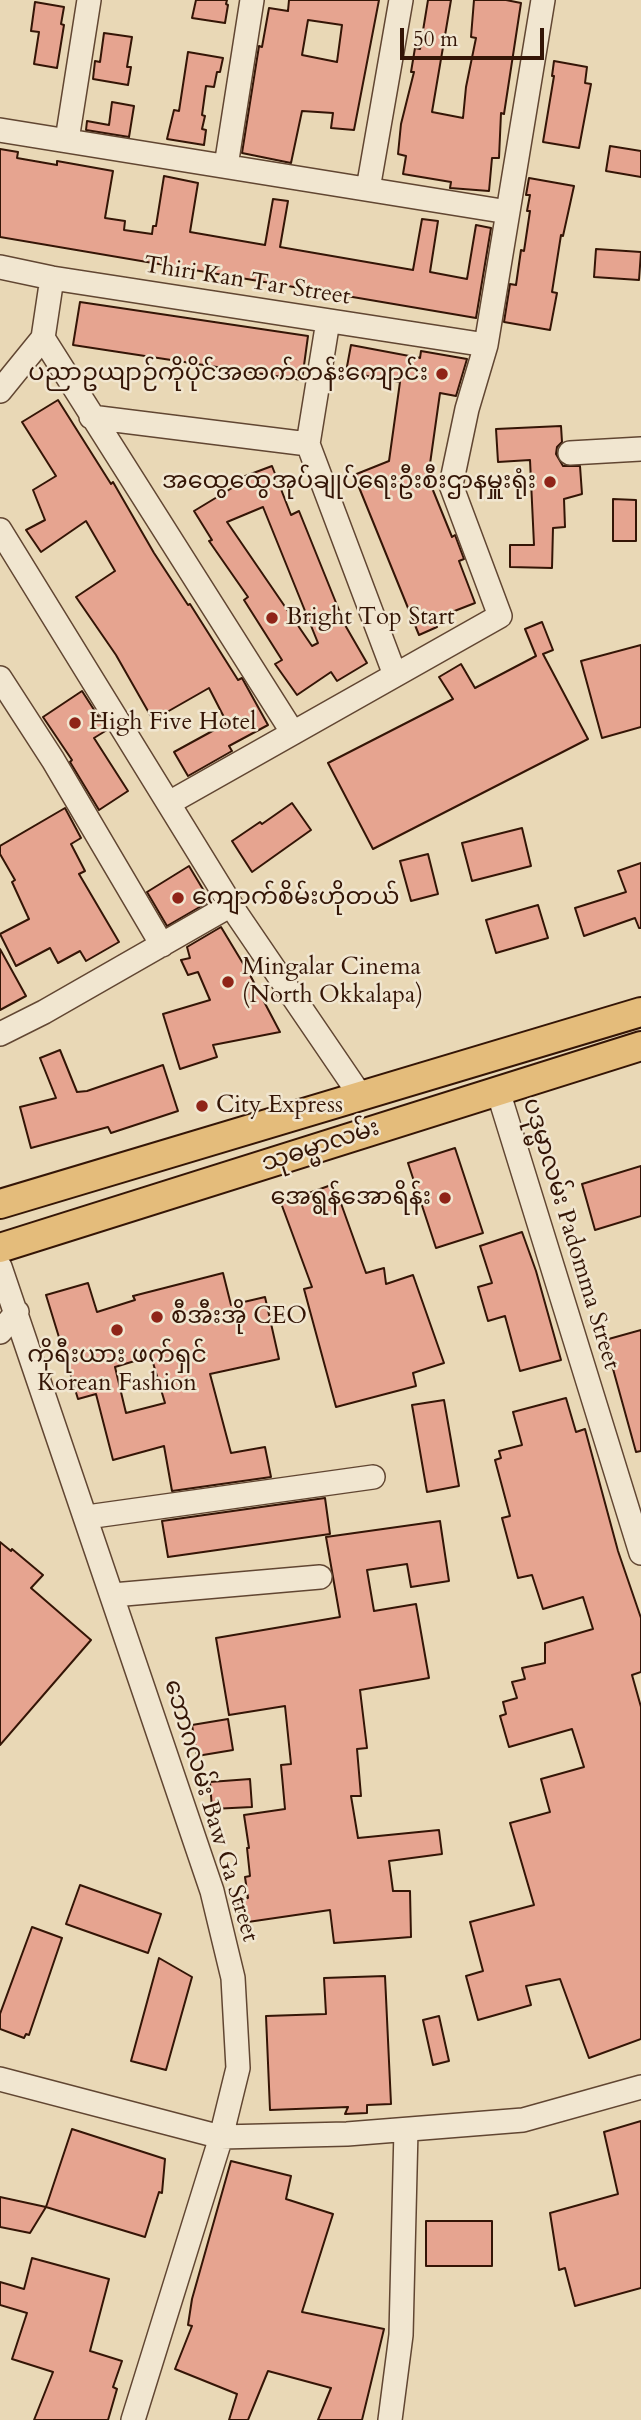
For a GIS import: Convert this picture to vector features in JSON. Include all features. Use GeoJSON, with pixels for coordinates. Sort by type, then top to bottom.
{"type":"FeatureCollection","features":[{"type":"Feature","properties":{"kind":"main road","name":"သုဓမ္မာလမ်း"},"geometry":{"type":"LineString","coordinates":[[0,1204],[641,1012]]}},
{"type":"Feature","properties":{"kind":"main road","name":"သုဓမ္မာလမ်း"},"geometry":{"type":"LineString","coordinates":[[0,1248],[641,1046]]}},
{"type":"Feature","properties":{"kind":"street"},"geometry":{"type":"LineString","coordinates":[[67,140],[89,0]]}},
{"type":"Feature","properties":{"kind":"street"},"geometry":{"type":"LineString","coordinates":[[226,166],[252,0]]}},
{"type":"Feature","properties":{"kind":"street"},"geometry":{"type":"LineString","coordinates":[[368,189],[401,0]]}},
{"type":"Feature","properties":{"kind":"street"},"geometry":{"type":"LineString","coordinates":[[169,803],[500,616],[451,485],[467,409],[486,345],[543,0]]}},
{"type":"Feature","properties":{"kind":"street"},"geometry":{"type":"LineString","coordinates":[[0,130],[508,212]]}},
{"type":"Feature","properties":{"kind":"street","name":"Thiri Kan Tar Street"},"geometry":{"type":"LineString","coordinates":[[0,267],[52,278],[486,345]]}},
{"type":"Feature","properties":{"kind":"street"},"geometry":{"type":"LineString","coordinates":[[0,391],[43,338],[52,278]]}},
{"type":"Feature","properties":{"kind":"street"},"geometry":{"type":"LineString","coordinates":[[328,321],[308,444],[395,675]]}},
{"type":"Feature","properties":{"kind":"street"},"geometry":{"type":"LineString","coordinates":[[43,338],[293,733]]}},
{"type":"Feature","properties":{"kind":"street"},"geometry":{"type":"LineString","coordinates":[[91,416],[308,444]]}},
{"type":"Feature","properties":{"kind":"street"},"geometry":{"type":"LineString","coordinates":[[570,453],[641,449]]}},
{"type":"Feature","properties":{"kind":"street"},"geometry":{"type":"LineString","coordinates":[[0,530],[231,905],[355,1097]]}},
{"type":"Feature","properties":{"kind":"street"},"geometry":{"type":"LineString","coordinates":[[0,678],[53,760],[162,946]]}},
{"type":"Feature","properties":{"kind":"street"},"geometry":{"type":"LineString","coordinates":[[0,1034],[162,946],[231,905]]}},
{"type":"Feature","properties":{"kind":"street","name":"ပဒုမ္မာလမ်း Padomma Street"},"geometry":{"type":"LineString","coordinates":[[498,1091],[641,1553]]}},
{"type":"Feature","properties":{"kind":"street","name":"ဘောဂလမ်း Baw Ga Street"},"geometry":{"type":"LineString","coordinates":[[0,1268],[87,1517],[212,1891],[233,1978],[239,2068],[221,2137],[133,2420]]}},
{"type":"Feature","properties":{"kind":"street"},"geometry":{"type":"LineString","coordinates":[[0,1332],[17,1312]]}},
{"type":"Feature","properties":{"kind":"street"},"geometry":{"type":"LineString","coordinates":[[87,1517],[373,1477]]}},
{"type":"Feature","properties":{"kind":"street"},"geometry":{"type":"LineString","coordinates":[[113,1595],[320,1577]]}},
{"type":"Feature","properties":{"kind":"street"},"geometry":{"type":"LineString","coordinates":[[0,2078],[221,2137],[347,2134],[523,2120],[641,2087]]}},
{"type":"Feature","properties":{"kind":"street"},"geometry":{"type":"LineString","coordinates":[[390,2420],[401,2335],[406,2130]]}},
{"type":"Feature","properties":{"kind":"building"},"geometry":{"type":"Polygon","coordinates":[[[196,0],[227,0],[225,23],[192,18],[196,0]]]}},
{"type":"Feature","properties":{"kind":"building"},"geometry":{"type":"Polygon","coordinates":[[[289,0],[379,0],[354,130],[331,128],[333,113],[302,111],[291,163],[242,153],[259,46],[262,47],[269,8],[288,11],[289,0]],[[308,20],[302,55],[337,62],[342,25],[308,20]]]}},
{"type":"Feature","properties":{"kind":"building"},"geometry":{"type":"Polygon","coordinates":[[[428,0],[451,0],[432,112],[463,118],[476,38],[471,37],[474,0],[521,3],[504,114],[501,113],[499,158],[492,158],[489,191],[450,188],[451,182],[403,174],[406,156],[398,154],[401,124],[414,72],[411,72],[415,48],[420,49],[428,0]]]}},
{"type":"Feature","properties":{"kind":"building"},"geometry":{"type":"Polygon","coordinates":[[[35,2],[64,7],[57,68],[34,64],[39,32],[31,31],[35,2]]]}},
{"type":"Feature","properties":{"kind":"building"},"geometry":{"type":"Polygon","coordinates":[[[104,33],[132,37],[127,67],[131,67],[128,85],[93,79],[95,61],[100,62],[104,33]]]}},
{"type":"Feature","properties":{"kind":"building"},"geometry":{"type":"Polygon","coordinates":[[[188,52],[223,58],[214,87],[206,86],[202,115],[205,116],[202,129],[206,130],[204,145],[167,139],[174,110],[179,111],[188,52]]]}},
{"type":"Feature","properties":{"kind":"building"},"geometry":{"type":"Polygon","coordinates":[[[554,61],[587,67],[585,83],[591,84],[579,148],[543,142],[554,61]]]}},
{"type":"Feature","properties":{"kind":"building"},"geometry":{"type":"Polygon","coordinates":[[[112,102],[134,106],[129,137],[86,130],[87,121],[109,125],[112,102]]]}},
{"type":"Feature","properties":{"kind":"building"},"geometry":{"type":"Polygon","coordinates":[[[610,146],[641,151],[641,177],[606,171],[610,146]]]}},
{"type":"Feature","properties":{"kind":"building"},"geometry":{"type":"Polygon","coordinates":[[[0,149],[18,152],[17,158],[57,165],[57,161],[113,171],[105,218],[125,221],[124,230],[152,234],[153,226],[156,226],[164,176],[198,183],[190,232],[265,245],[273,199],[288,201],[280,247],[413,270],[422,219],[438,221],[430,272],[467,279],[476,225],[491,228],[476,318],[0,237],[0,149]]]}},
{"type":"Feature","properties":{"kind":"building"},"geometry":{"type":"Polygon","coordinates":[[[529,178],[574,186],[563,236],[561,235],[552,292],[557,293],[550,330],[504,322],[510,284],[516,285],[521,250],[524,251],[530,211],[527,211],[530,195],[526,195],[529,178]]]}},
{"type":"Feature","properties":{"kind":"building"},"geometry":{"type":"Polygon","coordinates":[[[596,249],[641,252],[639,280],[594,277],[596,249]]]}},
{"type":"Feature","properties":{"kind":"building"},"geometry":{"type":"Polygon","coordinates":[[[80,302],[308,336],[302,380],[73,345],[80,302]]]}},
{"type":"Feature","properties":{"kind":"building"},"geometry":{"type":"Polygon","coordinates":[[[351,345],[420,358],[421,351],[467,359],[456,396],[440,393],[428,478],[452,537],[455,535],[464,559],[459,561],[475,603],[434,619],[437,627],[419,635],[354,475],[389,461],[400,382],[346,372],[351,345]]]}},
{"type":"Feature","properties":{"kind":"building"},"geometry":{"type":"Polygon","coordinates":[[[58,400],[111,484],[113,482],[188,605],[190,604],[238,680],[242,678],[268,725],[229,746],[232,751],[188,776],[174,752],[227,723],[209,688],[153,720],[116,655],[76,597],[115,571],[86,521],[41,552],[26,530],[45,520],[33,490],[56,476],[22,422],[58,400]]]}},
{"type":"Feature","properties":{"kind":"building"},"geometry":{"type":"Polygon","coordinates":[[[561,426],[562,442],[557,447],[556,454],[563,466],[580,466],[582,494],[564,499],[565,527],[553,528],[552,568],[510,567],[510,545],[534,545],[530,460],[498,462],[496,429],[561,426]]]}},
{"type":"Feature","properties":{"kind":"building"},"geometry":{"type":"Polygon","coordinates":[[[272,466],[291,515],[299,511],[345,625],[367,663],[337,681],[331,672],[297,695],[275,664],[282,660],[244,600],[248,597],[209,541],[212,540],[194,511],[242,482],[240,478],[272,466]],[[263,507],[227,522],[312,646],[318,643],[263,507]]]}},
{"type":"Feature","properties":{"kind":"building"},"geometry":{"type":"Polygon","coordinates":[[[613,499],[636,500],[636,541],[613,541],[613,499]]]}},
{"type":"Feature","properties":{"kind":"building"},"geometry":{"type":"Polygon","coordinates":[[[542,622],[553,650],[543,654],[588,739],[373,849],[328,763],[453,699],[439,677],[461,664],[475,688],[536,656],[525,629],[542,622]]]}},
{"type":"Feature","properties":{"kind":"building"},"geometry":{"type":"Polygon","coordinates":[[[641,645],[641,727],[602,738],[581,661],[641,645]]]}},
{"type":"Feature","properties":{"kind":"building"},"geometry":{"type":"Polygon","coordinates":[[[82,691],[107,730],[94,738],[128,791],[99,810],[70,762],[72,760],[43,717],[82,691]]]}},
{"type":"Feature","properties":{"kind":"building"},"geometry":{"type":"Polygon","coordinates":[[[292,803],[311,830],[252,872],[232,841],[292,803]]]}},
{"type":"Feature","properties":{"kind":"building"},"geometry":{"type":"Polygon","coordinates":[[[65,808],[81,838],[71,844],[85,871],[79,874],[119,942],[86,961],[80,951],[58,963],[50,948],[16,966],[0,934],[29,919],[12,882],[15,880],[0,854],[0,846],[65,808]]]}},
{"type":"Feature","properties":{"kind":"building"},"geometry":{"type":"Polygon","coordinates":[[[522,828],[531,866],[472,881],[462,843],[522,828]]]}},
{"type":"Feature","properties":{"kind":"building"},"geometry":{"type":"Polygon","coordinates":[[[428,854],[438,894],[411,901],[400,861],[428,854]]]}},
{"type":"Feature","properties":{"kind":"building"},"geometry":{"type":"Polygon","coordinates":[[[641,863],[641,928],[635,918],[584,936],[575,908],[626,892],[618,871],[641,863]]]}},
{"type":"Feature","properties":{"kind":"building","name":"ကျောက်စိမ်းဟိုတယ်"},"geometry":{"type":"Polygon","coordinates":[[[189,866],[210,901],[167,926],[147,892],[189,866]]]}},
{"type":"Feature","properties":{"kind":"building"},"geometry":{"type":"Polygon","coordinates":[[[538,905],[548,938],[496,953],[486,920],[538,905]]]}},
{"type":"Feature","properties":{"kind":"building","name":"Mingalar Cinema (North Okkalapa)"},"geometry":{"type":"Polygon","coordinates":[[[221,927],[280,1032],[213,1045],[217,1057],[180,1069],[163,1014],[210,1000],[198,972],[188,975],[181,960],[190,958],[187,947],[221,927]]]}},
{"type":"Feature","properties":{"kind":"building"},"geometry":{"type":"Polygon","coordinates":[[[0,949],[26,996],[0,1010],[0,949]]]}},
{"type":"Feature","properties":{"kind":"building"},"geometry":{"type":"Polygon","coordinates":[[[60,1050],[77,1092],[163,1065],[178,1111],[111,1133],[108,1127],[31,1148],[20,1107],[56,1098],[40,1058],[60,1050]]]}},
{"type":"Feature","properties":{"kind":"building","name":"အေရွန်အောရိန်း"},"geometry":{"type":"Polygon","coordinates":[[[455,1148],[483,1233],[436,1248],[408,1163],[455,1148]]]}},
{"type":"Feature","properties":{"kind":"building"},"geometry":{"type":"Polygon","coordinates":[[[641,1166],[641,1216],[595,1230],[582,1184],[641,1166]]]}},
{"type":"Feature","properties":{"kind":"building"},"geometry":{"type":"Polygon","coordinates":[[[334,1184],[366,1273],[384,1268],[386,1284],[413,1275],[444,1363],[413,1373],[416,1386],[336,1407],[304,1289],[312,1287],[281,1203],[334,1184]]]}},
{"type":"Feature","properties":{"kind":"building"},"geometry":{"type":"Polygon","coordinates":[[[522,1232],[561,1360],[520,1371],[505,1316],[488,1321],[478,1287],[492,1283],[480,1246],[522,1232]]]}},
{"type":"Feature","properties":{"kind":"building"},"geometry":{"type":"Polygon","coordinates":[[[223,1273],[231,1305],[265,1297],[279,1359],[210,1374],[231,1453],[265,1447],[271,1477],[172,1491],[164,1446],[113,1460],[96,1394],[78,1399],[46,1295],[88,1283],[97,1312],[135,1300],[133,1296],[223,1273]],[[151,1356],[115,1367],[126,1413],[165,1403],[151,1356]]]}},
{"type":"Feature","properties":{"kind":"building"},"geometry":{"type":"Polygon","coordinates":[[[641,1330],[641,1451],[636,1452],[605,1340],[641,1330]]]}},
{"type":"Feature","properties":{"kind":"building"},"geometry":{"type":"Polygon","coordinates":[[[566,1398],[576,1432],[585,1429],[618,1551],[641,1618],[641,1672],[632,1675],[641,1707],[641,2039],[589,2058],[560,1979],[526,1986],[531,2005],[478,2020],[466,1976],[483,1971],[470,1922],[534,1905],[510,1823],[550,1812],[541,1779],[584,1767],[572,1729],[509,1747],[500,1716],[506,1714],[503,1702],[517,1698],[512,1682],[525,1679],[522,1668],[545,1663],[545,1643],[593,1629],[583,1597],[543,1609],[532,1575],[518,1578],[502,1518],[510,1516],[495,1460],[501,1458],[499,1451],[522,1445],[513,1412],[566,1398]]]}},
{"type":"Feature","properties":{"kind":"building"},"geometry":{"type":"Polygon","coordinates":[[[444,1400],[459,1486],[427,1492],[412,1405],[444,1400]]]}},
{"type":"Feature","properties":{"kind":"building"},"geometry":{"type":"Polygon","coordinates":[[[325,1498],[330,1534],[168,1557],[162,1521],[325,1498]]]}},
{"type":"Feature","properties":{"kind":"building"},"geometry":{"type":"Polygon","coordinates":[[[440,1521],[449,1581],[411,1587],[407,1564],[367,1570],[374,1611],[416,1604],[429,1678],[360,1690],[367,1748],[357,1749],[361,1796],[351,1796],[358,1838],[439,1830],[442,1854],[389,1861],[393,1891],[410,1891],[411,1937],[334,1943],[330,1910],[241,1923],[237,1900],[248,1898],[245,1877],[250,1876],[244,1815],[285,1809],[281,1765],[291,1764],[285,1706],[229,1715],[216,1638],[340,1617],[326,1537],[440,1521]]]}},
{"type":"Feature","properties":{"kind":"building"},"geometry":{"type":"Polygon","coordinates":[[[0,1542],[43,1575],[31,1588],[91,1640],[0,1745],[0,1542]]]}},
{"type":"Feature","properties":{"kind":"building"},"geometry":{"type":"Polygon","coordinates":[[[228,1719],[233,1750],[197,1756],[192,1725],[228,1719]]]}},
{"type":"Feature","properties":{"kind":"building"},"geometry":{"type":"Polygon","coordinates":[[[250,1779],[252,1807],[212,1809],[210,1782],[250,1779]]]}},
{"type":"Feature","properties":{"kind":"building"},"geometry":{"type":"Polygon","coordinates":[[[80,1885],[161,1914],[148,1953],[66,1924],[80,1885]]]}},
{"type":"Feature","properties":{"kind":"building"},"geometry":{"type":"Polygon","coordinates":[[[32,1927],[62,1938],[29,2035],[26,2034],[24,2038],[0,2029],[0,2014],[32,1927]]]}},
{"type":"Feature","properties":{"kind":"building"},"geometry":{"type":"Polygon","coordinates":[[[159,1958],[192,1977],[166,2070],[131,2061],[159,1958]]]}},
{"type":"Feature","properties":{"kind":"building"},"geometry":{"type":"Polygon","coordinates":[[[385,1976],[391,2104],[367,2105],[367,2113],[345,2114],[348,2107],[270,2110],[266,2016],[326,2014],[324,1978],[385,1976]]]}},
{"type":"Feature","properties":{"kind":"building"},"geometry":{"type":"Polygon","coordinates":[[[439,2016],[449,2061],[433,2065],[423,2020],[439,2016]]]}},
{"type":"Feature","properties":{"kind":"building"},"geometry":{"type":"Polygon","coordinates":[[[641,2121],[641,2288],[575,2306],[565,2268],[559,2270],[550,2213],[618,2194],[604,2132],[641,2121]]]}},
{"type":"Feature","properties":{"kind":"building"},"geometry":{"type":"Polygon","coordinates":[[[72,2129],[165,2159],[162,2193],[159,2192],[145,2237],[46,2207],[72,2129]]]}},
{"type":"Feature","properties":{"kind":"building"},"geometry":{"type":"Polygon","coordinates":[[[231,2161],[291,2176],[286,2199],[333,2214],[302,2312],[384,2329],[362,2420],[318,2420],[331,2388],[268,2371],[248,2420],[229,2420],[237,2394],[175,2369],[192,2326],[188,2325],[192,2299],[231,2161]]]}},
{"type":"Feature","properties":{"kind":"building"},"geometry":{"type":"Polygon","coordinates":[[[0,2197],[46,2207],[30,2233],[0,2227],[0,2197]]]}},
{"type":"Feature","properties":{"kind":"building"},"geometry":{"type":"Polygon","coordinates":[[[426,2221],[492,2221],[492,2266],[426,2266],[426,2221]]]}},
{"type":"Feature","properties":{"kind":"building"},"geometry":{"type":"Polygon","coordinates":[[[32,2258],[109,2279],[90,2351],[122,2361],[113,2387],[117,2389],[108,2420],[34,2420],[53,2372],[12,2359],[27,2313],[0,2305],[0,2282],[24,2289],[32,2258]]]}},
{"type":"Feature","properties":{"kind":"place","name":"ပညာဥယျာဉ်ကိုပိုင်အထက်တန်းကျောင်း"},"geometry":{"type":"Point","coordinates":[442,374]}},
{"type":"Feature","properties":{"kind":"place","name":"အထွေထွေအုပ်ချုပ်ရေးဦးစီးဌာနမှူးရုံး"},"geometry":{"type":"Point","coordinates":[550,482]}},
{"type":"Feature","properties":{"kind":"place","name":"Bright Top Start"},"geometry":{"type":"Point","coordinates":[272,618]}},
{"type":"Feature","properties":{"kind":"place","name":"High Five Hotel"},"geometry":{"type":"Point","coordinates":[75,723]}},
{"type":"Feature","properties":{"kind":"place","name":"ကျောက်စိမ်းဟိုတယ်"},"geometry":{"type":"Point","coordinates":[178,898]}},
{"type":"Feature","properties":{"kind":"place","name":"Mingalar Cinema (North Okkalapa)"},"geometry":{"type":"Point","coordinates":[228,982]}},
{"type":"Feature","properties":{"kind":"place","name":"City Express"},"geometry":{"type":"Point","coordinates":[202,1106]}},
{"type":"Feature","properties":{"kind":"place","name":"အေရွန်အောရိန်း"},"geometry":{"type":"Point","coordinates":[445,1198]}},
{"type":"Feature","properties":{"kind":"place","name":"စီအီးအို CEO"},"geometry":{"type":"Point","coordinates":[157,1317]}},
{"type":"Feature","properties":{"kind":"place","name":"ကိုရီးယား ဖက်ရှင် Korean Fashion"},"geometry":{"type":"Point","coordinates":[117,1330]}}]}
